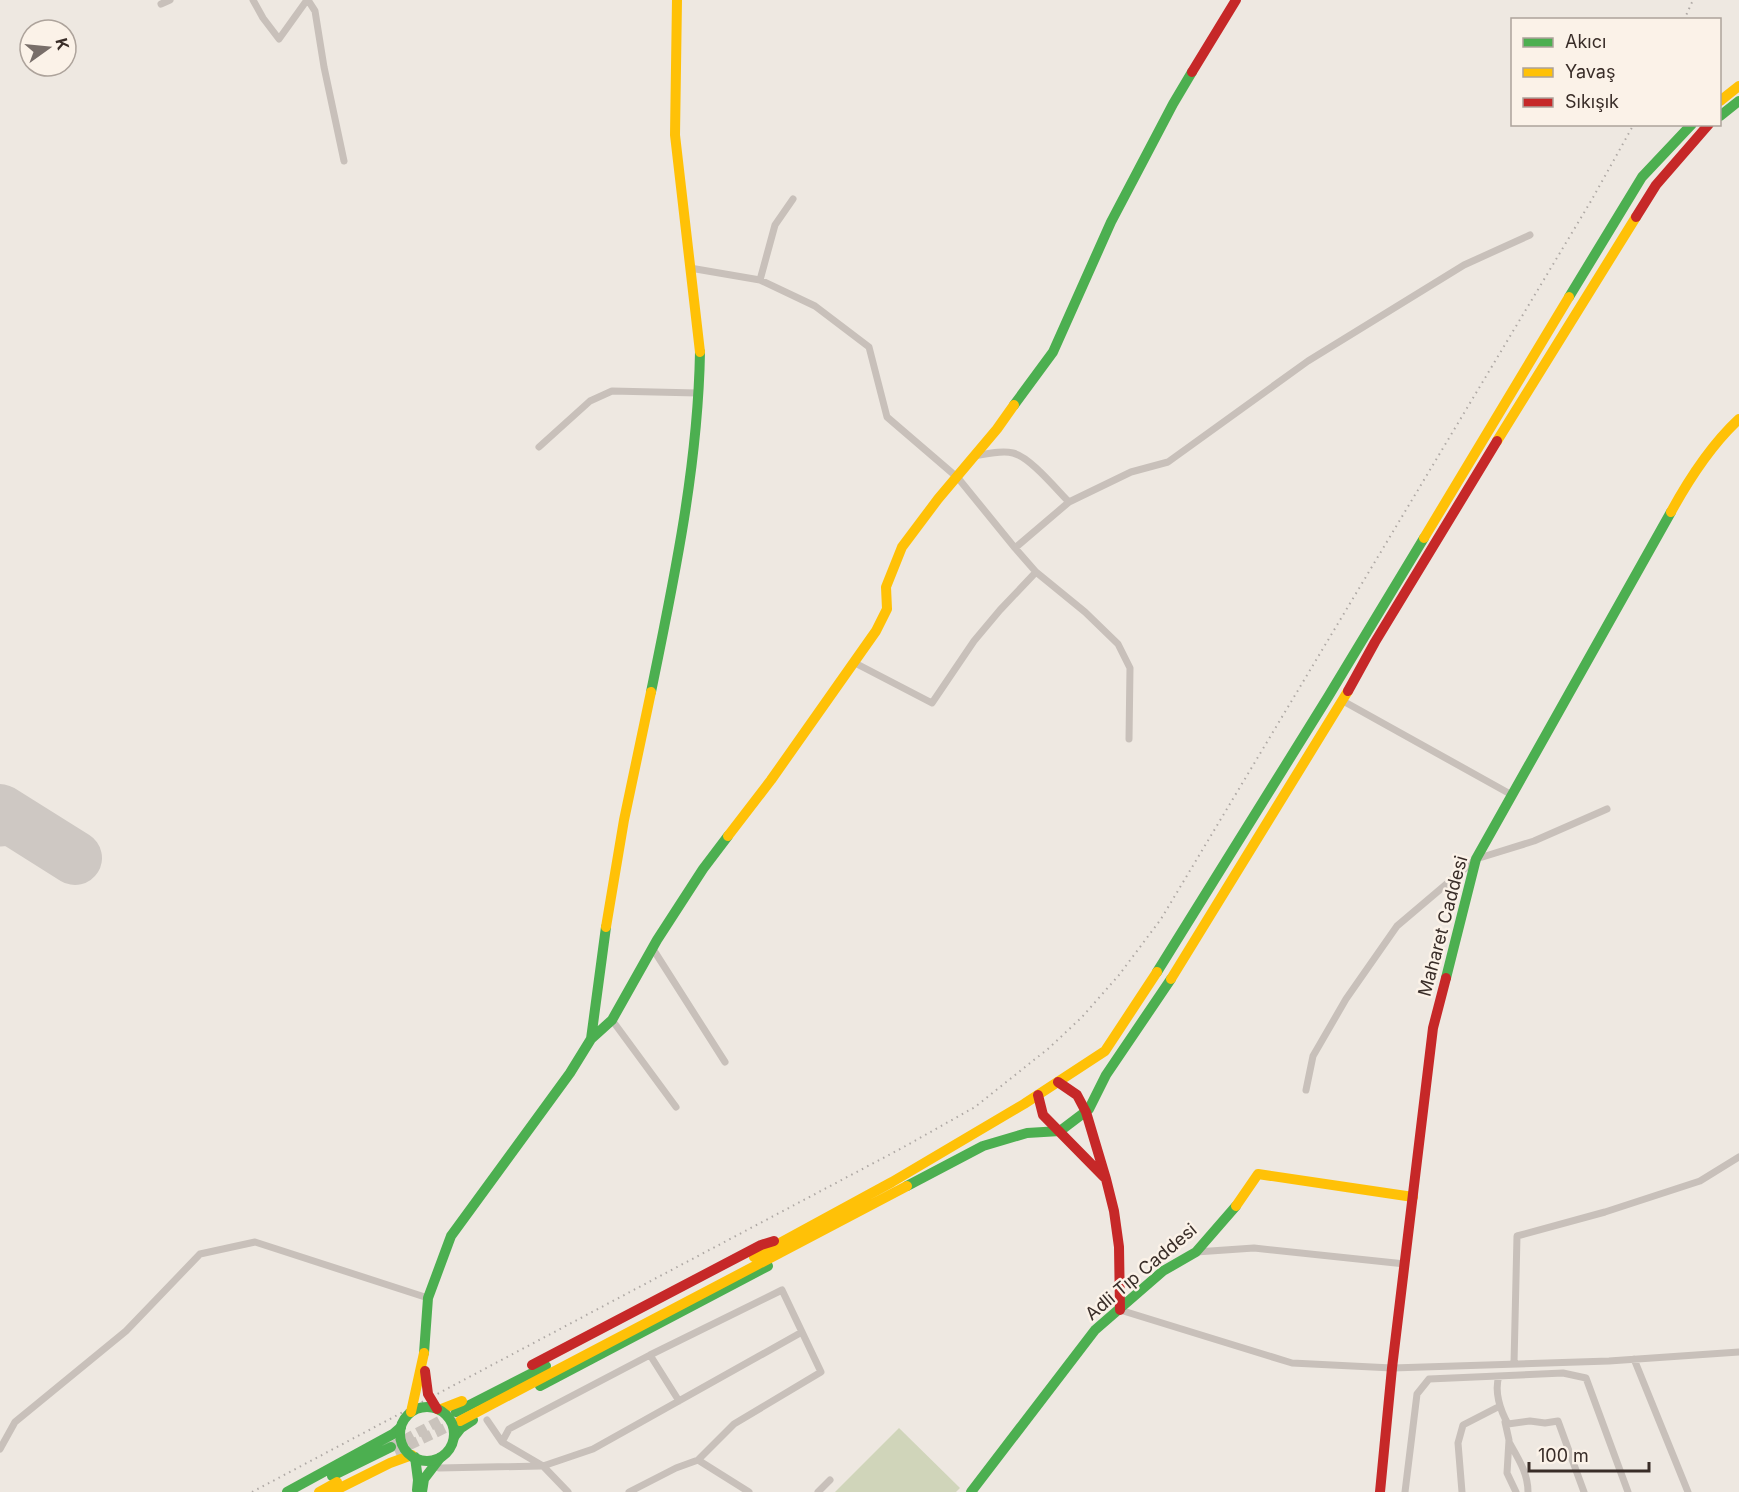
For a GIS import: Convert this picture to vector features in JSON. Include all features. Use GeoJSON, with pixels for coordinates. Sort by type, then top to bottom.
{"type":"FeatureCollection","features":[{"type":"Feature","properties":{"kind":"street"},"geometry":{"type":"LineString","coordinates":[[161,4],[170,0]]}},
{"type":"Feature","properties":{"kind":"street"},"geometry":{"type":"LineString","coordinates":[[253,0],[279,39],[308,0],[315,10],[324,67],[344,161]]}},
{"type":"Feature","properties":{"kind":"street"},"geometry":{"type":"LineString","coordinates":[[591,1039],[602,952],[624,820],[670,598],[693,455],[700,353],[675,135],[677,0]]}},
{"type":"Feature","properties":{"kind":"street"},"geometry":{"type":"LineString","coordinates":[[287,1492],[393,1434],[411,1412],[424,1353],[428,1298],[451,1236],[570,1073],[591,1039],[612,1020],[703,869],[771,780],[876,631],[887,609],[886,586],[902,547],[938,499],[975,456],[1053,351],[1111,222],[1173,104],[1236,0]]}},
{"type":"Feature","properties":{"kind":"street"},"geometry":{"type":"LineString","coordinates":[[1721,100],[1739,86]]}},
{"type":"Feature","properties":{"kind":"street"},"geometry":{"type":"LineString","coordinates":[[1721,114],[1739,101]]}},
{"type":"Feature","properties":{"kind":"street"},"geometry":{"type":"LineString","coordinates":[[422,1492],[424,1479],[439,1463],[461,1428],[482,1419],[772,1264],[797,1239],[1038,1095],[1105,1051],[1135,1007],[1328,697],[1642,177],[1690,126]]}},
{"type":"Feature","properties":{"kind":"street"},"geometry":{"type":"LineString","coordinates":[[458,1416],[687,1294],[984,1146],[1027,1133],[1060,1131],[1089,1109],[1106,1075],[1154,1007],[1343,701],[1381,632],[1556,344],[1656,185],[1707,126]]}},
{"type":"Feature","properties":{"kind":"street"},"geometry":{"type":"LineString","coordinates":[[760,280],[775,225],[793,199]]}},
{"type":"Feature","properties":{"kind":"street"},"geometry":{"type":"LineString","coordinates":[[1015,548],[1069,502],[1131,472],[1168,462],[1308,361],[1464,265],[1530,235]]}},
{"type":"Feature","properties":{"kind":"street"},"geometry":{"type":"LineString","coordinates":[[690,268],[760,280],[815,306],[870,347],[887,417],[958,478],[1036,572],[1085,612],[1118,644],[1130,668],[1129,739]]}},
{"type":"Feature","properties":{"kind":"street"},"geometry":{"type":"LineString","coordinates":[[539,447],[590,401],[612,391],[697,393]]}},
{"type":"Feature","properties":{"kind":"street","name":"Maharet Caddesi"},"geometry":{"type":"LineString","coordinates":[[1380,1492],[1392,1368],[1433,1028],[1476,859],[1685,486],[1725,432],[1739,419]]}},
{"type":"Feature","properties":{"kind":"street"},"geometry":{"type":"LineString","coordinates":[[975,456],[1014,453],[1031,462],[1069,502]]}},
{"type":"Feature","properties":{"kind":"street"},"geometry":{"type":"LineString","coordinates":[[855,663],[932,704],[974,641],[1036,572]]}},
{"type":"Feature","properties":{"kind":"street"},"geometry":{"type":"LineString","coordinates":[[1343,701],[1512,795]]}},
{"type":"Feature","properties":{"kind":"street"},"geometry":{"type":"LineString","coordinates":[[1306,1090],[1313,1056],[1346,999],[1397,926],[1476,859],[1534,841],[1607,809]]}},
{"type":"Feature","properties":{"kind":"street"},"geometry":{"type":"LineString","coordinates":[[653,949],[725,1062]]}},
{"type":"Feature","properties":{"kind":"street"},"geometry":{"type":"LineString","coordinates":[[612,1020],[676,1107]]}},
{"type":"Feature","properties":{"kind":"street"},"geometry":{"type":"LineString","coordinates":[[1058,1082],[1077,1095],[1086,1112],[1106,1179],[1114,1211],[1119,1247],[1120,1310],[1292,1363],[1392,1368],[1634,1359],[1739,1352]]}},
{"type":"Feature","properties":{"kind":"street"},"geometry":{"type":"LineString","coordinates":[[1038,1095],[1043,1115],[1106,1179]]}},
{"type":"Feature","properties":{"kind":"street"},"geometry":{"type":"LineString","coordinates":[[1514,1364],[1517,1236],[1605,1212],[1700,1181],[1739,1157]]}},
{"type":"Feature","properties":{"kind":"street","name":"Adli Tıp Caddesi"},"geometry":{"type":"LineString","coordinates":[[971,1492],[1095,1330],[1163,1271],[1196,1252],[1232,1211],[1258,1174],[1413,1197]]}},
{"type":"Feature","properties":{"kind":"street"},"geometry":{"type":"LineString","coordinates":[[411,1412],[428,1407],[449,1408],[761,1245],[797,1239]]}},
{"type":"Feature","properties":{"kind":"street"},"geometry":{"type":"LineString","coordinates":[[0,1449],[15,1422],[126,1331],[200,1254],[255,1242],[428,1298]]}},
{"type":"Feature","properties":{"kind":"street"},"geometry":{"type":"LineString","coordinates":[[1196,1252],[1254,1248],[1405,1264]]}},
{"type":"Feature","properties":{"kind":"street"},"geometry":{"type":"LineString","coordinates":[[502,1442],[509,1429],[650,1355],[782,1290],[821,1372],[734,1424],[698,1460],[676,1468],[629,1492]]}},
{"type":"Feature","properties":{"kind":"street"},"geometry":{"type":"LineString","coordinates":[[401,1427],[403,1445],[413,1456],[423,1460],[439,1463],[543,1466],[593,1449],[802,1332]]}},
{"type":"Feature","properties":{"kind":"street"},"geometry":{"type":"LineString","coordinates":[[424,1353],[428,1394],[438,1409],[450,1420],[454,1437]]}},
{"type":"Feature","properties":{"kind":"street"},"geometry":{"type":"LineString","coordinates":[[650,1355],[679,1401]]}},
{"type":"Feature","properties":{"kind":"street"},"geometry":{"type":"LineString","coordinates":[[1634,1359],[1688,1492]]}},
{"type":"Feature","properties":{"kind":"street"},"geometry":{"type":"LineString","coordinates":[[1405,1492],[1417,1394],[1429,1379],[1563,1373],[1586,1378],[1628,1492]]}},
{"type":"Feature","properties":{"kind":"street"},"geometry":{"type":"LineString","coordinates":[[1499,1376],[1496,1384],[1500,1406],[1509,1440],[1525,1473],[1528,1492]]}},
{"type":"Feature","properties":{"kind":"street"},"geometry":{"type":"LineString","coordinates":[[1462,1492],[1458,1443],[1463,1425],[1500,1406]]}},
{"type":"Feature","properties":{"kind":"street"},"geometry":{"type":"LineString","coordinates":[[1504,1418],[1508,1424],[1558,1421],[1584,1492]]}},
{"type":"Feature","properties":{"kind":"street"},"geometry":{"type":"LineString","coordinates":[[482,1419],[502,1442],[543,1466],[568,1492]]}},
{"type":"Feature","properties":{"kind":"street"},"geometry":{"type":"LineString","coordinates":[[1509,1440],[1507,1473],[1516,1492]]}},
{"type":"Feature","properties":{"kind":"street"},"geometry":{"type":"LineString","coordinates":[[301,1492],[393,1450],[319,1492]]}},
{"type":"Feature","properties":{"kind":"street"},"geometry":{"type":"LineString","coordinates":[[332,1492],[390,1463],[413,1456]]}},
{"type":"Feature","properties":{"kind":"street"},"geometry":{"type":"LineString","coordinates":[[413,1456],[418,1480],[416,1492]]}},
{"type":"Feature","properties":{"kind":"street"},"geometry":{"type":"LineString","coordinates":[[698,1460],[749,1492]]}},
{"type":"Feature","properties":{"kind":"street"},"geometry":{"type":"LineString","coordinates":[[819,1492],[830,1480]]}},
{"type":"Feature","properties":{"kind":"green space"},"geometry":{"type":"Polygon","coordinates":[[[899,1428],[960,1488],[956,1492],[835,1492],[899,1428]]]}},
{"type":"Feature","properties":{"kind":"taxiway"},"geometry":{"type":"LineString","coordinates":[[0,836],[35,833]]}},
{"type":"Feature","properties":{"kind":"runway"},"geometry":{"type":"LineString","coordinates":[[0,811],[75,858]]}},
{"type":"Feature","properties":{"kind":"tunnel"},"geometry":{"type":"LineString","coordinates":[[391,1447],[456,1412]]}},
{"type":"Feature","properties":{"kind":"tunnel"},"geometry":{"type":"LineString","coordinates":[[395,1452],[460,1421]]}},
{"type":"Feature","properties":{"kind":"railway"},"geometry":{"type":"LineString","coordinates":[[1685,18],[1693,0]]}},
{"type":"Feature","properties":{"kind":"railway"},"geometry":{"type":"LineString","coordinates":[[252,1492],[902,1148],[975,1107],[1049,1048],[1082,1017],[1119,975],[1161,919],[1591,201],[1633,126]]}},
{"type":"Feature","properties":{"kind":"traffic: fast"},"geometry":{"type":"LineString","coordinates":[[1014,405],[1053,352],[1111,222],[1192,72]]}},
{"type":"Feature","properties":{"kind":"traffic: fast"},"geometry":{"type":"LineString","coordinates":[[1721,115],[1739,101]]}},
{"type":"Feature","properties":{"kind":"traffic: fast"},"geometry":{"type":"LineString","coordinates":[[1569,297],[1642,177],[1690,126]]}},
{"type":"Feature","properties":{"kind":"traffic: fast"},"geometry":{"type":"LineString","coordinates":[[651,692],[690,480],[700,352]]}},
{"type":"Feature","properties":{"kind":"traffic: fast"},"geometry":{"type":"LineString","coordinates":[[1446,978],[1476,859],[1671,512]]}},
{"type":"Feature","properties":{"kind":"traffic: fast"},"geometry":{"type":"LineString","coordinates":[[1157,972],[1424,538]]}},
{"type":"Feature","properties":{"kind":"traffic: fast"},"geometry":{"type":"LineString","coordinates":[[591,1039],[612,1020],[657,940],[703,869],[728,836]]}},
{"type":"Feature","properties":{"kind":"traffic: fast"},"geometry":{"type":"LineString","coordinates":[[424,1353],[428,1298],[451,1236],[570,1073],[591,1039],[606,927]]}},
{"type":"Feature","properties":{"kind":"traffic: fast"},"geometry":{"type":"LineString","coordinates":[[907,1186],[983,1146],[1027,1133],[1060,1131],[1089,1109],[1106,1075],[1171,979]]}},
{"type":"Feature","properties":{"kind":"traffic: fast"},"geometry":{"type":"LineString","coordinates":[[971,1492],[1095,1330],[1163,1271],[1196,1252],[1236,1206]]}},
{"type":"Feature","properties":{"kind":"traffic: fast"},"geometry":{"type":"LineString","coordinates":[[540,1386],[768,1266]]}},
{"type":"Feature","properties":{"kind":"traffic: fast"},"geometry":{"type":"LineString","coordinates":[[456,1412],[546,1366]]}},
{"type":"Feature","properties":{"kind":"traffic: fast"},"geometry":{"type":"LineString","coordinates":[[427,1407],[437,1409],[446,1415],[452,1424],[454,1434],[452,1444],[446,1453],[437,1459],[427,1461],[417,1459],[408,1453],[402,1444],[400,1434],[402,1424],[408,1415],[417,1409],[427,1407]]}},
{"type":"Feature","properties":{"kind":"traffic: fast"},"geometry":{"type":"LineString","coordinates":[[454,1437],[461,1428],[473,1420]]}},
{"type":"Feature","properties":{"kind":"traffic: fast"},"geometry":{"type":"LineString","coordinates":[[287,1492],[393,1434],[401,1427]]}},
{"type":"Feature","properties":{"kind":"traffic: fast"},"geometry":{"type":"LineString","coordinates":[[332,1476],[391,1447]]}},
{"type":"Feature","properties":{"kind":"traffic: fast"},"geometry":{"type":"LineString","coordinates":[[415,1457],[417,1490]]}},
{"type":"Feature","properties":{"kind":"traffic: fast"},"geometry":{"type":"LineString","coordinates":[[422,1492],[424,1479],[440,1458]]}},
{"type":"Feature","properties":{"kind":"traffic: slow"},"geometry":{"type":"LineString","coordinates":[[677,0],[675,135],[700,352]]}},
{"type":"Feature","properties":{"kind":"traffic: slow"},"geometry":{"type":"LineString","coordinates":[[1721,100],[1739,86]]}},
{"type":"Feature","properties":{"kind":"traffic: slow"},"geometry":{"type":"LineString","coordinates":[[1497,441],[1636,217]]}},
{"type":"Feature","properties":{"kind":"traffic: slow"},"geometry":{"type":"LineString","coordinates":[[1424,538],[1569,297]]}},
{"type":"Feature","properties":{"kind":"traffic: slow"},"geometry":{"type":"LineString","coordinates":[[728,836],[771,780],[876,631],[887,609],[886,587],[902,547],[1014,405]]}},
{"type":"Feature","properties":{"kind":"traffic: slow"},"geometry":{"type":"LineString","coordinates":[[1671,512],[1701,463],[1739,419]]}},
{"type":"Feature","properties":{"kind":"traffic: slow"},"geometry":{"type":"LineString","coordinates":[[1171,979],[1348,691]]}},
{"type":"Feature","properties":{"kind":"traffic: slow"},"geometry":{"type":"LineString","coordinates":[[606,927],[624,820],[651,692]]}},
{"type":"Feature","properties":{"kind":"traffic: slow"},"geometry":{"type":"LineString","coordinates":[[754,1257],[892,1182],[1024,1104],[1105,1051],[1157,972]]}},
{"type":"Feature","properties":{"kind":"traffic: slow"},"geometry":{"type":"LineString","coordinates":[[1236,1206],[1258,1174],[1413,1197]]}},
{"type":"Feature","properties":{"kind":"traffic: slow"},"geometry":{"type":"LineString","coordinates":[[460,1421],[907,1186]]}},
{"type":"Feature","properties":{"kind":"traffic: slow"},"geometry":{"type":"LineString","coordinates":[[411,1412],[424,1353]]}},
{"type":"Feature","properties":{"kind":"traffic: slow"},"geometry":{"type":"LineString","coordinates":[[439,1410],[462,1401]]}},
{"type":"Feature","properties":{"kind":"traffic: slow"},"geometry":{"type":"LineString","coordinates":[[332,1492],[390,1463],[412,1455]]}},
{"type":"Feature","properties":{"kind":"traffic: slow"},"geometry":{"type":"LineString","coordinates":[[319,1492],[337,1482]]}},
{"type":"Feature","properties":{"kind":"traffic: jam"},"geometry":{"type":"LineString","coordinates":[[1192,72],[1236,0]]}},
{"type":"Feature","properties":{"kind":"traffic: jam"},"geometry":{"type":"LineString","coordinates":[[1636,217],[1656,185],[1707,126]]}},
{"type":"Feature","properties":{"kind":"traffic: jam"},"geometry":{"type":"LineString","coordinates":[[1348,691],[1375,642],[1497,441]]}},
{"type":"Feature","properties":{"kind":"traffic: jam"},"geometry":{"type":"LineString","coordinates":[[1380,1492],[1392,1368],[1433,1028],[1446,978]]}},
{"type":"Feature","properties":{"kind":"traffic: jam"},"geometry":{"type":"LineString","coordinates":[[1058,1082],[1077,1095],[1086,1112],[1106,1179],[1114,1211],[1119,1247],[1120,1310]]}},
{"type":"Feature","properties":{"kind":"traffic: jam"},"geometry":{"type":"LineString","coordinates":[[1038,1095],[1043,1115],[1104,1177]]}},
{"type":"Feature","properties":{"kind":"traffic: jam"},"geometry":{"type":"LineString","coordinates":[[532,1365],[761,1245],[774,1241]]}},
{"type":"Feature","properties":{"kind":"traffic: jam"},"geometry":{"type":"LineString","coordinates":[[425,1371],[428,1394],[437,1409]]}}]}
